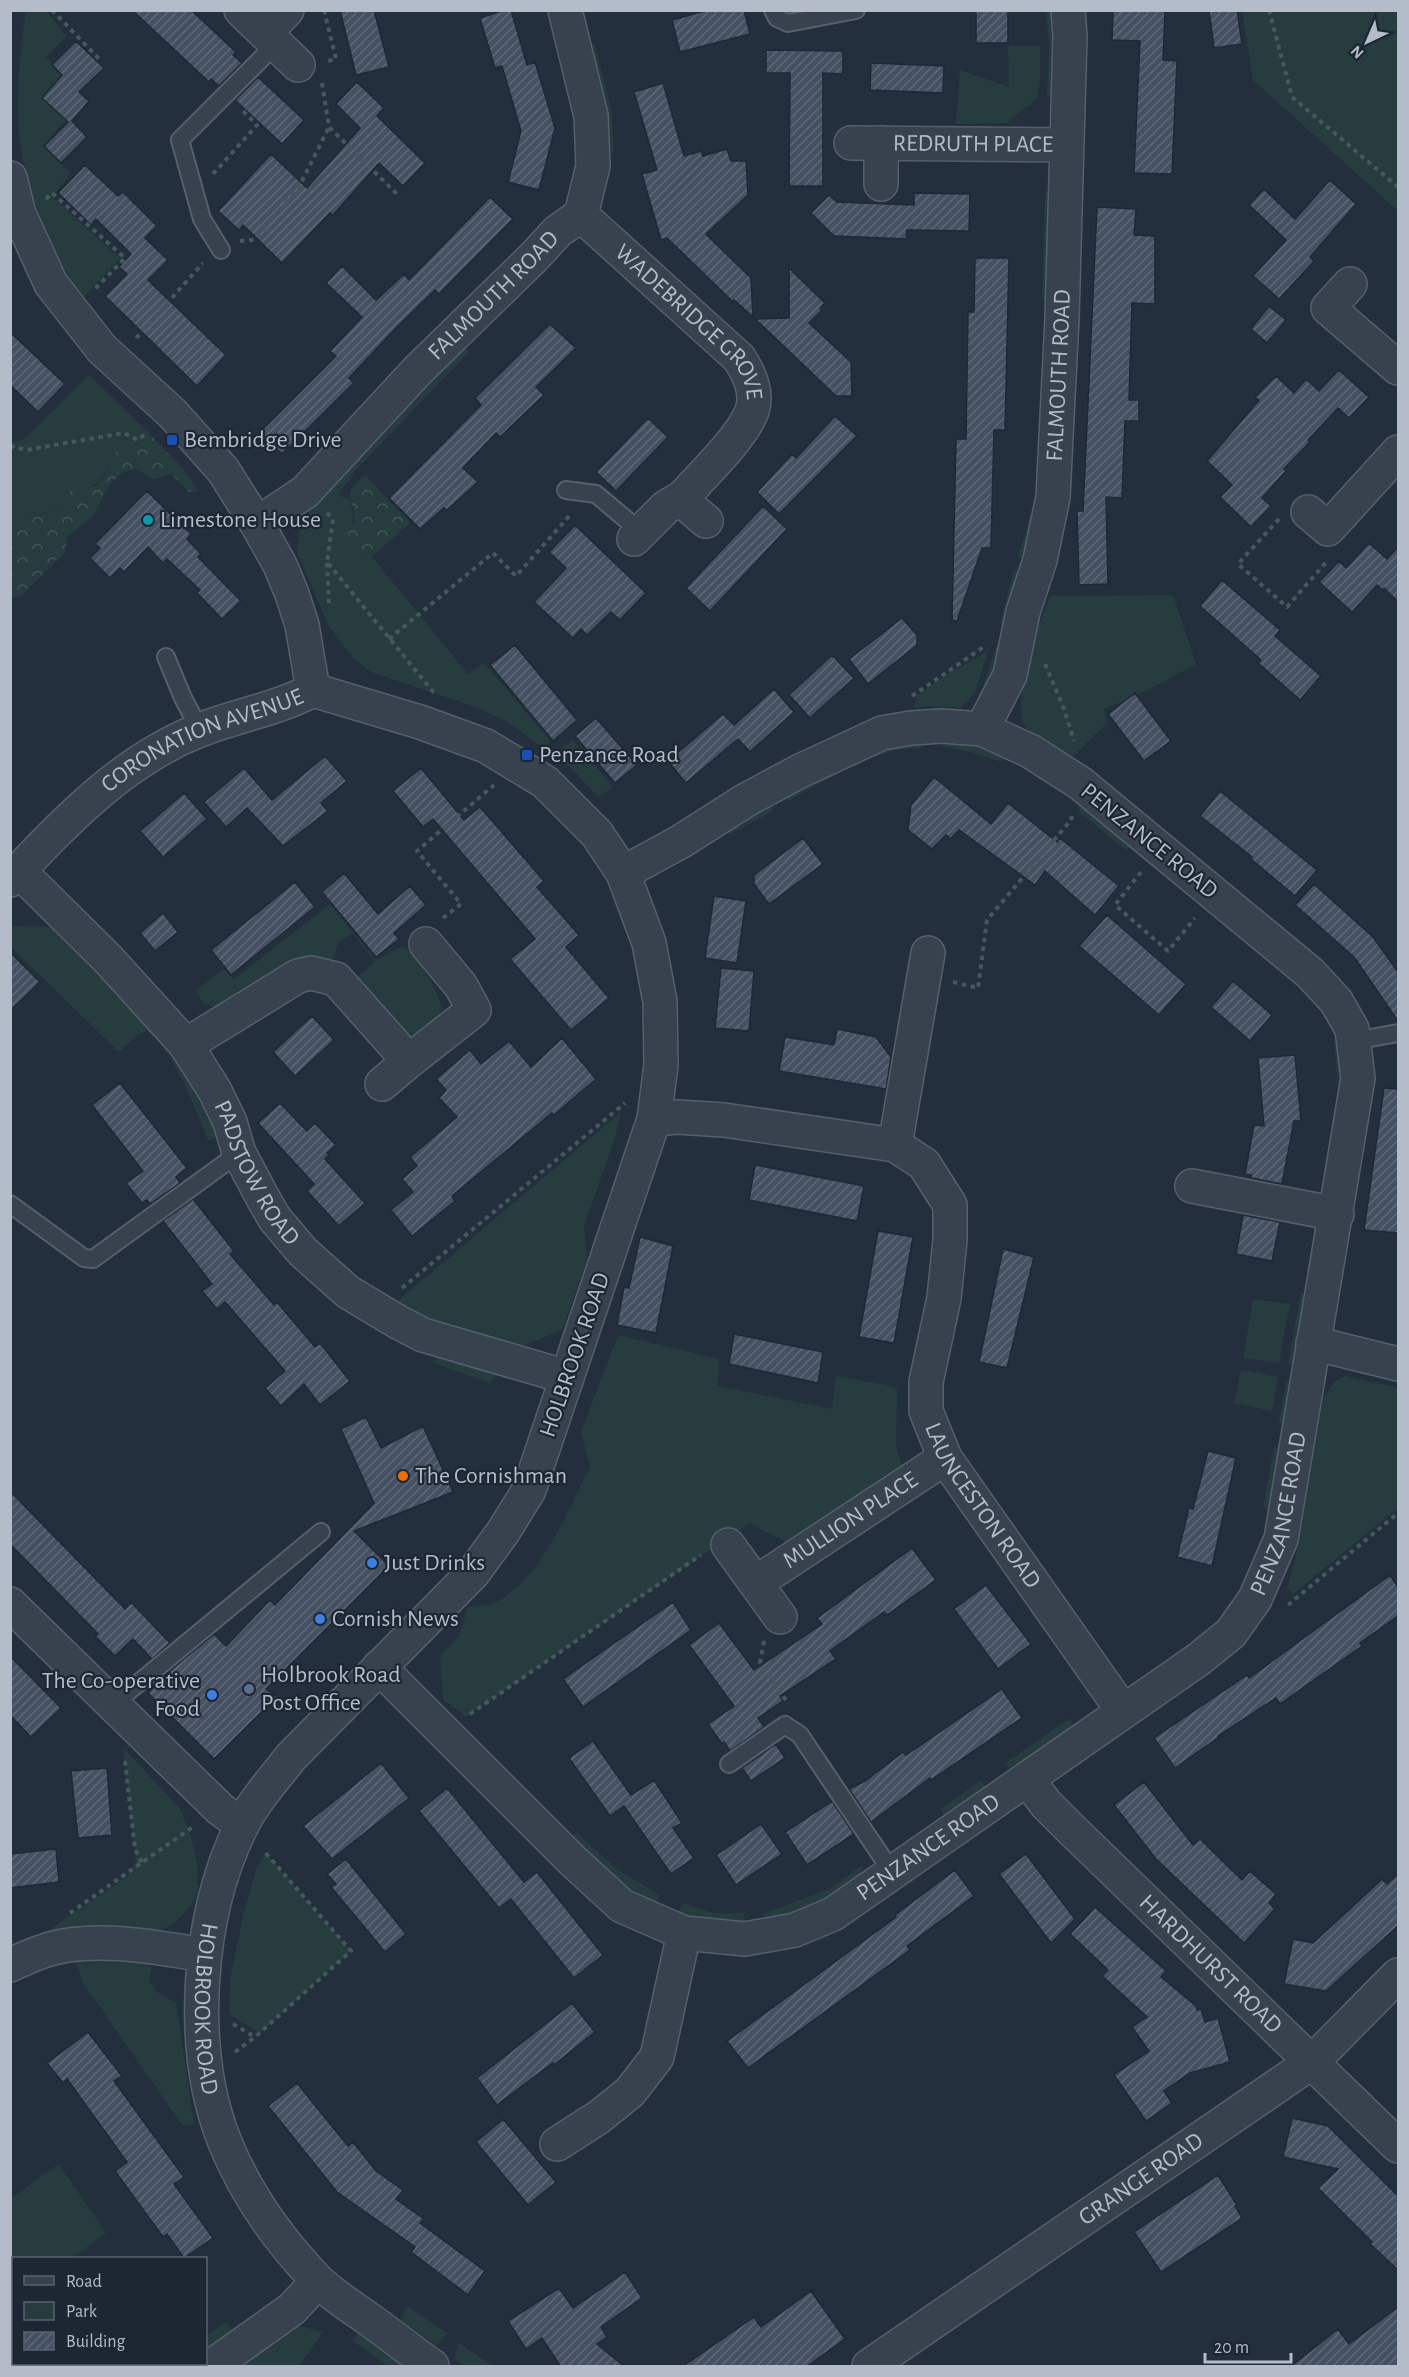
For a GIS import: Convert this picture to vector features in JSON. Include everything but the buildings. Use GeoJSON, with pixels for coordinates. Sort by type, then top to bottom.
{"type":"FeatureCollection","features":[{"type":"Feature","properties":{"kind":"street"},"geometry":{"type":"LineString","coordinates":[[241,10],[294,48]]}},
{"type":"Feature","properties":{"kind":"street","name":"FALMOUTH ROAD"},"geometry":{"type":"LineString","coordinates":[[257,524],[305,492],[418,370],[558,231],[581,215],[593,166],[591,116],[565,10]]}},
{"type":"Feature","properties":{"kind":"street","name":"FALMOUTH ROAD"},"geometry":{"type":"LineString","coordinates":[[982,729],[1010,675],[1030,650],[1023,612],[1040,560],[1053,497],[1062,318],[1070,36],[1068,10]]}},
{"type":"Feature","properties":{"kind":"street","name":"REDRUTH PLACE"},"geometry":{"type":"LineString","coordinates":[[881,184],[866,143],[1066,145]]}},
{"type":"Feature","properties":{"kind":"street"},"geometry":{"type":"LineString","coordinates":[[10,178],[24,224],[51,285],[102,349],[172,413],[223,470],[257,524],[280,565],[292,594],[302,625],[313,690]]}},
{"type":"Feature","properties":{"kind":"street","name":"WADEBRIDGE GROVE"},"geometry":{"type":"LineString","coordinates":[[581,215],[739,358],[752,383],[753,409],[741,430],[683,497],[666,507],[637,536]]}},
{"type":"Feature","properties":{"kind":"street"},"geometry":{"type":"LineString","coordinates":[[1350,284],[1328,308],[1398,368]]}},
{"type":"Feature","properties":{"kind":"street"},"geometry":{"type":"LineString","coordinates":[[1318,520],[1398,452]]}},
{"type":"Feature","properties":{"kind":"street"},"geometry":{"type":"LineString","coordinates":[[683,497],[706,521]]}},
{"type":"Feature","properties":{"kind":"street","name":"CORONATION AVENUE"},"geometry":{"type":"LineString","coordinates":[[15,876],[86,802],[156,751],[200,730],[290,702],[313,690],[451,732],[486,746],[545,782],[597,834],[623,873]]}},
{"type":"Feature","properties":{"kind":"street","name":"PENZANCE ROAD"},"geometry":{"type":"LineString","coordinates":[[379,1667],[622,1906],[684,1934],[745,1939],[795,1930],[833,1914],[1199,1659],[1231,1633],[1255,1599],[1281,1539],[1312,1343],[1337,1214],[1358,1077],[1353,1029],[1336,1001],[1310,973],[1084,787],[1030,752],[982,729],[942,726],[882,733],[773,785],[680,842],[623,873]]}},
{"type":"Feature","properties":{"kind":"street","name":"HOLBROOK ROAD"},"geometry":{"type":"LineString","coordinates":[[432,2367],[318,2281],[278,2236],[253,2199],[224,2140],[205,2068],[203,1955],[223,1868],[231,1817],[473,1573],[529,1491],[654,1119],[660,1073],[660,1002],[649,943],[623,873]]}},
{"type":"Feature","properties":{"kind":"street","name":"PADSTOW ROAD"},"geometry":{"type":"LineString","coordinates":[[15,876],[108,959],[186,1045],[215,1091],[230,1122],[239,1153],[275,1220],[303,1252],[348,1292],[423,1335],[567,1377]]}},
{"type":"Feature","properties":{"kind":"street"},"geometry":{"type":"LineString","coordinates":[[382,1084],[474,1010],[461,986],[426,944]]}},
{"type":"Feature","properties":{"kind":"street"},"geometry":{"type":"LineString","coordinates":[[895,1145],[928,953]]}},
{"type":"Feature","properties":{"kind":"street"},"geometry":{"type":"LineString","coordinates":[[186,1045],[298,976],[311,973],[336,979],[409,1061]]}},
{"type":"Feature","properties":{"kind":"street","name":"LAUNCESTON ROAD"},"geometry":{"type":"LineString","coordinates":[[654,1119],[677,1117],[724,1120],[895,1145],[924,1164],[950,1205],[950,1240],[944,1298],[926,1382],[926,1411],[945,1458],[1123,1711]]}},
{"type":"Feature","properties":{"kind":"street"},"geometry":{"type":"LineString","coordinates":[[1192,1186],[1337,1214]]}},
{"type":"Feature","properties":{"kind":"street"},"geometry":{"type":"LineString","coordinates":[[1312,1343],[1398,1364]]}},
{"type":"Feature","properties":{"kind":"street","name":"MULLION PLACE"},"geometry":{"type":"LineString","coordinates":[[757,1582],[945,1458]]}},
{"type":"Feature","properties":{"kind":"street","name":"MULLION PLACE"},"geometry":{"type":"LineString","coordinates":[[728,1545],[757,1582],[780,1617]]}},
{"type":"Feature","properties":{"kind":"street"},"geometry":{"type":"LineString","coordinates":[[10,1604],[123,1716],[231,1817]]}},
{"type":"Feature","properties":{"kind":"street","name":"HARDHURST ROAD"},"geometry":{"type":"LineString","coordinates":[[1027,1779],[1046,1804],[1398,2146]]}},
{"type":"Feature","properties":{"kind":"street"},"geometry":{"type":"LineString","coordinates":[[557,2144],[599,2117],[630,2092],[657,2058],[684,1934]]}},
{"type":"Feature","properties":{"kind":"street"},"geometry":{"type":"LineString","coordinates":[[10,1965],[50,1948],[84,1944],[146,1944],[203,1955]]}},
{"type":"Feature","properties":{"kind":"street","name":"GRANGE ROAD"},"geometry":{"type":"LineString","coordinates":[[869,2367],[1312,2062],[1398,1975]]}},
{"type":"Feature","properties":{"kind":"street"},"geometry":{"type":"LineString","coordinates":[[212,2367],[292,2309],[318,2281]]}},
{"type":"Feature","properties":{"kind":"lane"},"geometry":{"type":"LineString","coordinates":[[773,10],[777,18],[789,23],[856,10]]}},
{"type":"Feature","properties":{"kind":"lane"},"geometry":{"type":"LineString","coordinates":[[221,250],[202,219],[180,140],[226,94],[294,48]]}},
{"type":"Feature","properties":{"kind":"lane"},"geometry":{"type":"LineString","coordinates":[[566,490],[596,494],[637,536]]}},
{"type":"Feature","properties":{"kind":"lane"},"geometry":{"type":"LineString","coordinates":[[166,657],[183,698],[200,730]]}},
{"type":"Feature","properties":{"kind":"lane"},"geometry":{"type":"LineString","coordinates":[[1354,1041],[1398,1033]]}},
{"type":"Feature","properties":{"kind":"lane"},"geometry":{"type":"LineString","coordinates":[[10,1204],[84,1257],[93,1259],[239,1153]]}},
{"type":"Feature","properties":{"kind":"lane"},"geometry":{"type":"LineString","coordinates":[[123,1716],[321,1532]]}},
{"type":"Feature","properties":{"kind":"lane"},"geometry":{"type":"LineString","coordinates":[[729,1764],[785,1725],[800,1735],[892,1872]]}},
{"type":"Feature","properties":{"kind":"path"},"geometry":{"type":"LineString","coordinates":[[52,10],[101,61]]}},
{"type":"Feature","properties":{"kind":"path"},"geometry":{"type":"LineString","coordinates":[[294,48],[336,59],[324,10]]}},
{"type":"Feature","properties":{"kind":"path"},"geometry":{"type":"LineString","coordinates":[[1269,10],[1292,97],[1398,187]]}},
{"type":"Feature","properties":{"kind":"path"},"geometry":{"type":"LineString","coordinates":[[294,48],[329,127],[400,197]]}},
{"type":"Feature","properties":{"kind":"path"},"geometry":{"type":"LineString","coordinates":[[195,194],[257,125],[226,94]]}},
{"type":"Feature","properties":{"kind":"path"},"geometry":{"type":"LineString","coordinates":[[24,224],[52,193],[125,258],[73,312]]}},
{"type":"Feature","properties":{"kind":"path"},"geometry":{"type":"LineString","coordinates":[[10,446],[26,450],[124,433],[138,440],[172,413]]}},
{"type":"Feature","properties":{"kind":"path"},"geometry":{"type":"LineString","coordinates":[[305,492],[333,519],[327,562],[452,715],[451,732]]}},
{"type":"Feature","properties":{"kind":"path"},"geometry":{"type":"LineString","coordinates":[[1296,500],[1318,520],[1344,541],[1287,607],[1238,564],[1296,500]]}},
{"type":"Feature","properties":{"kind":"path"},"geometry":{"type":"LineString","coordinates":[[389,639],[493,553],[516,576],[575,510]]}},
{"type":"Feature","properties":{"kind":"path"},"geometry":{"type":"LineString","coordinates":[[903,702],[991,642],[1030,650],[1064,708],[1080,760],[1084,787],[1072,812],[1071,820],[987,920],[978,988],[939,980],[922,988]]}},
{"type":"Feature","properties":{"kind":"path"},"geometry":{"type":"LineString","coordinates":[[426,944],[420,937],[461,904],[417,851],[517,765]]}},
{"type":"Feature","properties":{"kind":"path"},"geometry":{"type":"LineString","coordinates":[[1159,849],[1115,905],[1168,951],[1215,895]]}},
{"type":"Feature","properties":{"kind":"path"},"geometry":{"type":"LineString","coordinates":[[376,1310],[660,1073]]}},
{"type":"Feature","properties":{"kind":"path"},"geometry":{"type":"LineString","coordinates":[[1286,1606],[1398,1513]]}},
{"type":"Feature","properties":{"kind":"path"},"geometry":{"type":"LineString","coordinates":[[445,1732],[723,1540],[728,1545]]}},
{"type":"Feature","properties":{"kind":"path"},"geometry":{"type":"LineString","coordinates":[[780,1617],[765,1629],[760,1663],[794,1713],[785,1725]]}},
{"type":"Feature","properties":{"kind":"path"},"geometry":{"type":"LineString","coordinates":[[123,1716],[123,1747],[135,1849],[142,1863]]}},
{"type":"Feature","properties":{"kind":"path"},"geometry":{"type":"LineString","coordinates":[[66,1916],[142,1863],[231,1817],[351,1951],[255,2037],[229,2056],[205,2068]]}},
{"type":"Feature","properties":{"kind":"green space"},"geometry":{"type":"Polygon","coordinates":[[[26,10],[46,11],[66,36],[46,58],[61,76],[44,95],[66,120],[43,146],[71,173],[52,197],[120,258],[81,300],[41,217],[24,165],[18,108],[19,68],[26,10]]]}},
{"type":"Feature","properties":{"kind":"green space"},"geometry":{"type":"Polygon","coordinates":[[[1046,11],[1058,11],[1058,98],[1047,97],[1049,45],[1046,11]]]}},
{"type":"Feature","properties":{"kind":"green space"},"geometry":{"type":"Polygon","coordinates":[[[1242,11],[1398,11],[1398,211],[1253,80],[1242,11]]]}},
{"type":"Feature","properties":{"kind":"green space"},"geometry":{"type":"Polygon","coordinates":[[[595,44],[612,113],[614,153],[605,152],[584,46],[595,44]]]}},
{"type":"Feature","properties":{"kind":"green space"},"geometry":{"type":"Polygon","coordinates":[[[1008,46],[1040,46],[1040,83],[1037,98],[1007,123],[956,124],[960,70],[1009,87],[1008,46]]]}},
{"type":"Feature","properties":{"kind":"green space"},"geometry":{"type":"Polygon","coordinates":[[[1045,192],[1055,192],[1053,300],[1042,299],[1045,192]]]}},
{"type":"Feature","properties":{"kind":"green space"},"geometry":{"type":"Polygon","coordinates":[[[461,347],[470,351],[357,469],[338,495],[349,499],[353,513],[346,544],[356,552],[373,558],[468,674],[484,663],[551,741],[543,748],[506,721],[478,708],[371,672],[354,659],[329,626],[297,553],[299,529],[318,497],[461,347]]]}},
{"type":"Feature","properties":{"kind":"green space"},"geometry":{"type":"Polygon","coordinates":[[[89,375],[151,435],[145,441],[117,449],[100,480],[68,494],[55,510],[46,514],[26,513],[11,523],[11,443],[24,439],[89,375]]]}},
{"type":"Feature","properties":{"kind":"green space"},"geometry":{"type":"Polygon","coordinates":[[[151,435],[184,470],[198,491],[189,492],[171,474],[152,479],[137,469],[121,473],[110,484],[92,517],[68,536],[65,552],[21,596],[11,598],[11,523],[26,513],[50,513],[59,507],[68,493],[78,487],[95,486],[106,475],[117,449],[145,441],[151,435]]]}},
{"type":"Feature","properties":{"kind":"green space"},"geometry":{"type":"Polygon","coordinates":[[[365,475],[410,523],[371,557],[356,552],[346,544],[349,530],[355,519],[351,491],[365,475]]]}},
{"type":"Feature","properties":{"kind":"green space"},"geometry":{"type":"Polygon","coordinates":[[[1030,517],[1038,519],[1029,560],[1018,557],[1030,517]]]}},
{"type":"Feature","properties":{"kind":"green space"},"geometry":{"type":"Polygon","coordinates":[[[1014,569],[1025,573],[1010,630],[1000,624],[1014,569]]]}},
{"type":"Feature","properties":{"kind":"green space"},"geometry":{"type":"Polygon","coordinates":[[[1173,595],[1196,664],[1137,696],[1104,709],[1107,723],[1070,759],[1044,743],[1027,728],[1021,711],[1024,678],[1034,640],[1051,596],[1173,595]]]}},
{"type":"Feature","properties":{"kind":"green space"},"geometry":{"type":"Polygon","coordinates":[[[996,647],[1004,647],[984,694],[981,692],[996,647]]]}},
{"type":"Feature","properties":{"kind":"green space"},"geometry":{"type":"Polygon","coordinates":[[[988,651],[975,693],[960,708],[929,706],[914,708],[917,695],[949,673],[988,651]]]}},
{"type":"Feature","properties":{"kind":"green space"},"geometry":{"type":"Polygon","coordinates":[[[945,737],[1006,751],[1002,762],[963,750],[942,747],[945,737]]]}},
{"type":"Feature","properties":{"kind":"green space"},"geometry":{"type":"Polygon","coordinates":[[[573,740],[613,787],[598,797],[573,770],[554,754],[573,740]]]}},
{"type":"Feature","properties":{"kind":"green space"},"geometry":{"type":"Polygon","coordinates":[[[926,743],[920,748],[896,750],[862,761],[856,750],[926,743]]]}},
{"type":"Feature","properties":{"kind":"green space"},"geometry":{"type":"Polygon","coordinates":[[[847,767],[844,770],[788,801],[787,790],[847,767]]]}},
{"type":"Feature","properties":{"kind":"green space"},"geometry":{"type":"Polygon","coordinates":[[[1084,803],[1133,842],[1126,851],[1078,811],[1084,803]]]}},
{"type":"Feature","properties":{"kind":"green space"},"geometry":{"type":"Polygon","coordinates":[[[772,804],[774,807],[771,812],[731,834],[727,833],[726,829],[772,804]]]}},
{"type":"Feature","properties":{"kind":"green space"},"geometry":{"type":"Polygon","coordinates":[[[330,904],[376,960],[403,946],[416,959],[427,974],[442,1008],[429,1026],[416,1033],[402,1032],[380,1011],[357,977],[375,962],[352,933],[338,943],[333,959],[305,956],[287,964],[223,1008],[204,1004],[196,991],[223,969],[234,979],[330,904]]]}},
{"type":"Feature","properties":{"kind":"green space"},"geometry":{"type":"Polygon","coordinates":[[[10,926],[55,927],[96,963],[194,1074],[222,1137],[208,1140],[176,1068],[159,1042],[148,1031],[138,1034],[119,1052],[11,947],[10,926]]]}},
{"type":"Feature","properties":{"kind":"green space"},"geometry":{"type":"Polygon","coordinates":[[[1334,1039],[1344,1040],[1342,1117],[1333,1116],[1338,1090],[1334,1039]]]}},
{"type":"Feature","properties":{"kind":"green space"},"geometry":{"type":"Polygon","coordinates":[[[621,1112],[616,1134],[584,1227],[587,1259],[562,1330],[512,1350],[393,1305],[621,1112]]]}},
{"type":"Feature","properties":{"kind":"green space"},"geometry":{"type":"Polygon","coordinates":[[[1301,1293],[1311,1294],[1298,1365],[1288,1364],[1301,1293]]]}},
{"type":"Feature","properties":{"kind":"green space"},"geometry":{"type":"Polygon","coordinates":[[[1253,1299],[1290,1304],[1279,1363],[1243,1358],[1253,1299]]]}},
{"type":"Feature","properties":{"kind":"green space"},"geometry":{"type":"Polygon","coordinates":[[[618,1335],[719,1359],[718,1386],[832,1409],[836,1376],[897,1387],[896,1446],[905,1475],[788,1543],[749,1523],[466,1717],[443,1699],[440,1656],[459,1636],[468,1607],[491,1604],[508,1594],[524,1580],[550,1544],[590,1467],[581,1432],[618,1335]]]}},
{"type":"Feature","properties":{"kind":"green space"},"geometry":{"type":"Polygon","coordinates":[[[439,1357],[449,1357],[497,1374],[490,1383],[431,1362],[439,1357]]]}},
{"type":"Feature","properties":{"kind":"green space"},"geometry":{"type":"Polygon","coordinates":[[[1241,1370],[1278,1377],[1272,1411],[1234,1403],[1241,1370]]]}},
{"type":"Feature","properties":{"kind":"green space"},"geometry":{"type":"Polygon","coordinates":[[[1345,1376],[1398,1388],[1398,1508],[1293,1594],[1287,1588],[1296,1555],[1323,1399],[1334,1382],[1345,1376]]]}},
{"type":"Feature","properties":{"kind":"green space"},"geometry":{"type":"Polygon","coordinates":[[[1286,1382],[1296,1383],[1288,1424],[1279,1423],[1286,1382]]]}},
{"type":"Feature","properties":{"kind":"green space"},"geometry":{"type":"Polygon","coordinates":[[[1274,1447],[1284,1448],[1273,1511],[1263,1507],[1274,1447]]]}},
{"type":"Feature","properties":{"kind":"green space"},"geometry":{"type":"Polygon","coordinates":[[[1070,1718],[1075,1730],[1012,1772],[1005,1763],[1070,1718]]]}},
{"type":"Feature","properties":{"kind":"green space"},"geometry":{"type":"Polygon","coordinates":[[[123,1747],[180,1809],[191,1837],[197,1863],[198,1890],[191,1906],[173,1924],[150,1936],[23,1948],[128,1876],[136,1862],[123,1747]]]}},
{"type":"Feature","properties":{"kind":"green space"},"geometry":{"type":"Polygon","coordinates":[[[981,1780],[987,1789],[946,1818],[940,1809],[981,1780]]]}},
{"type":"Feature","properties":{"kind":"green space"},"geometry":{"type":"Polygon","coordinates":[[[576,1832],[618,1870],[660,1895],[654,1904],[628,1891],[570,1839],[576,1832]]]}},
{"type":"Feature","properties":{"kind":"green space"},"geometry":{"type":"Polygon","coordinates":[[[265,1852],[351,1951],[260,2033],[229,2014],[230,1980],[244,1912],[257,1867],[265,1852]]]}},
{"type":"Feature","properties":{"kind":"green space"},"geometry":{"type":"Polygon","coordinates":[[[861,1866],[863,1875],[824,1902],[764,1921],[763,1914],[831,1888],[861,1866]]]}},
{"type":"Feature","properties":{"kind":"green space"},"geometry":{"type":"Polygon","coordinates":[[[682,1903],[715,1913],[744,1913],[745,1923],[701,1920],[679,1912],[682,1903]]]}},
{"type":"Feature","properties":{"kind":"green space"},"geometry":{"type":"Polygon","coordinates":[[[117,1954],[152,1967],[149,1980],[157,1992],[176,2003],[194,2124],[183,2126],[83,1983],[76,1962],[117,1954]]]}},
{"type":"Feature","properties":{"kind":"green space"},"geometry":{"type":"Polygon","coordinates":[[[59,2164],[106,2233],[73,2257],[12,2257],[11,2303],[11,2198],[59,2164]]]}},
{"type":"Feature","properties":{"kind":"green space"},"geometry":{"type":"Polygon","coordinates":[[[407,2306],[447,2333],[437,2346],[400,2320],[407,2306]]]}},
{"type":"Feature","properties":{"kind":"green space"},"geometry":{"type":"Polygon","coordinates":[[[227,2321],[234,2334],[207,2354],[207,2335],[227,2321]]]}},
{"type":"Feature","properties":{"kind":"green space"},"geometry":{"type":"Polygon","coordinates":[[[296,2325],[323,2332],[299,2366],[241,2366],[296,2325]]]}},
{"type":"Feature","properties":{"kind":"green space"},"geometry":{"type":"Polygon","coordinates":[[[360,2330],[407,2366],[388,2366],[353,2341],[360,2330]]]}},
{"type":"Feature","properties":{"kind":"green space"},"geometry":{"type":"Polygon","coordinates":[[[459,2343],[493,2366],[464,2366],[454,2359],[459,2343]]]}},
{"type":"Feature","properties":{"kind":"place","name":"Bembridge Drive"},"geometry":{"type":"Point","coordinates":[172,440]}},
{"type":"Feature","properties":{"kind":"place","name":"Limestone House"},"geometry":{"type":"Point","coordinates":[148,520]}},
{"type":"Feature","properties":{"kind":"place","name":"Penzance Road"},"geometry":{"type":"Point","coordinates":[527,755]}},
{"type":"Feature","properties":{"kind":"place","name":"The Cornishman"},"geometry":{"type":"Point","coordinates":[403,1476]}},
{"type":"Feature","properties":{"kind":"place","name":"Just Drinks"},"geometry":{"type":"Point","coordinates":[372,1563]}},
{"type":"Feature","properties":{"kind":"place","name":"Cornish News"},"geometry":{"type":"Point","coordinates":[320,1619]}},
{"type":"Feature","properties":{"kind":"place","name":"Holbrook Road Post Office"},"geometry":{"type":"Point","coordinates":[249,1689]}},
{"type":"Feature","properties":{"kind":"place","name":"The Co-operative Food"},"geometry":{"type":"Point","coordinates":[212,1695]}}]}
